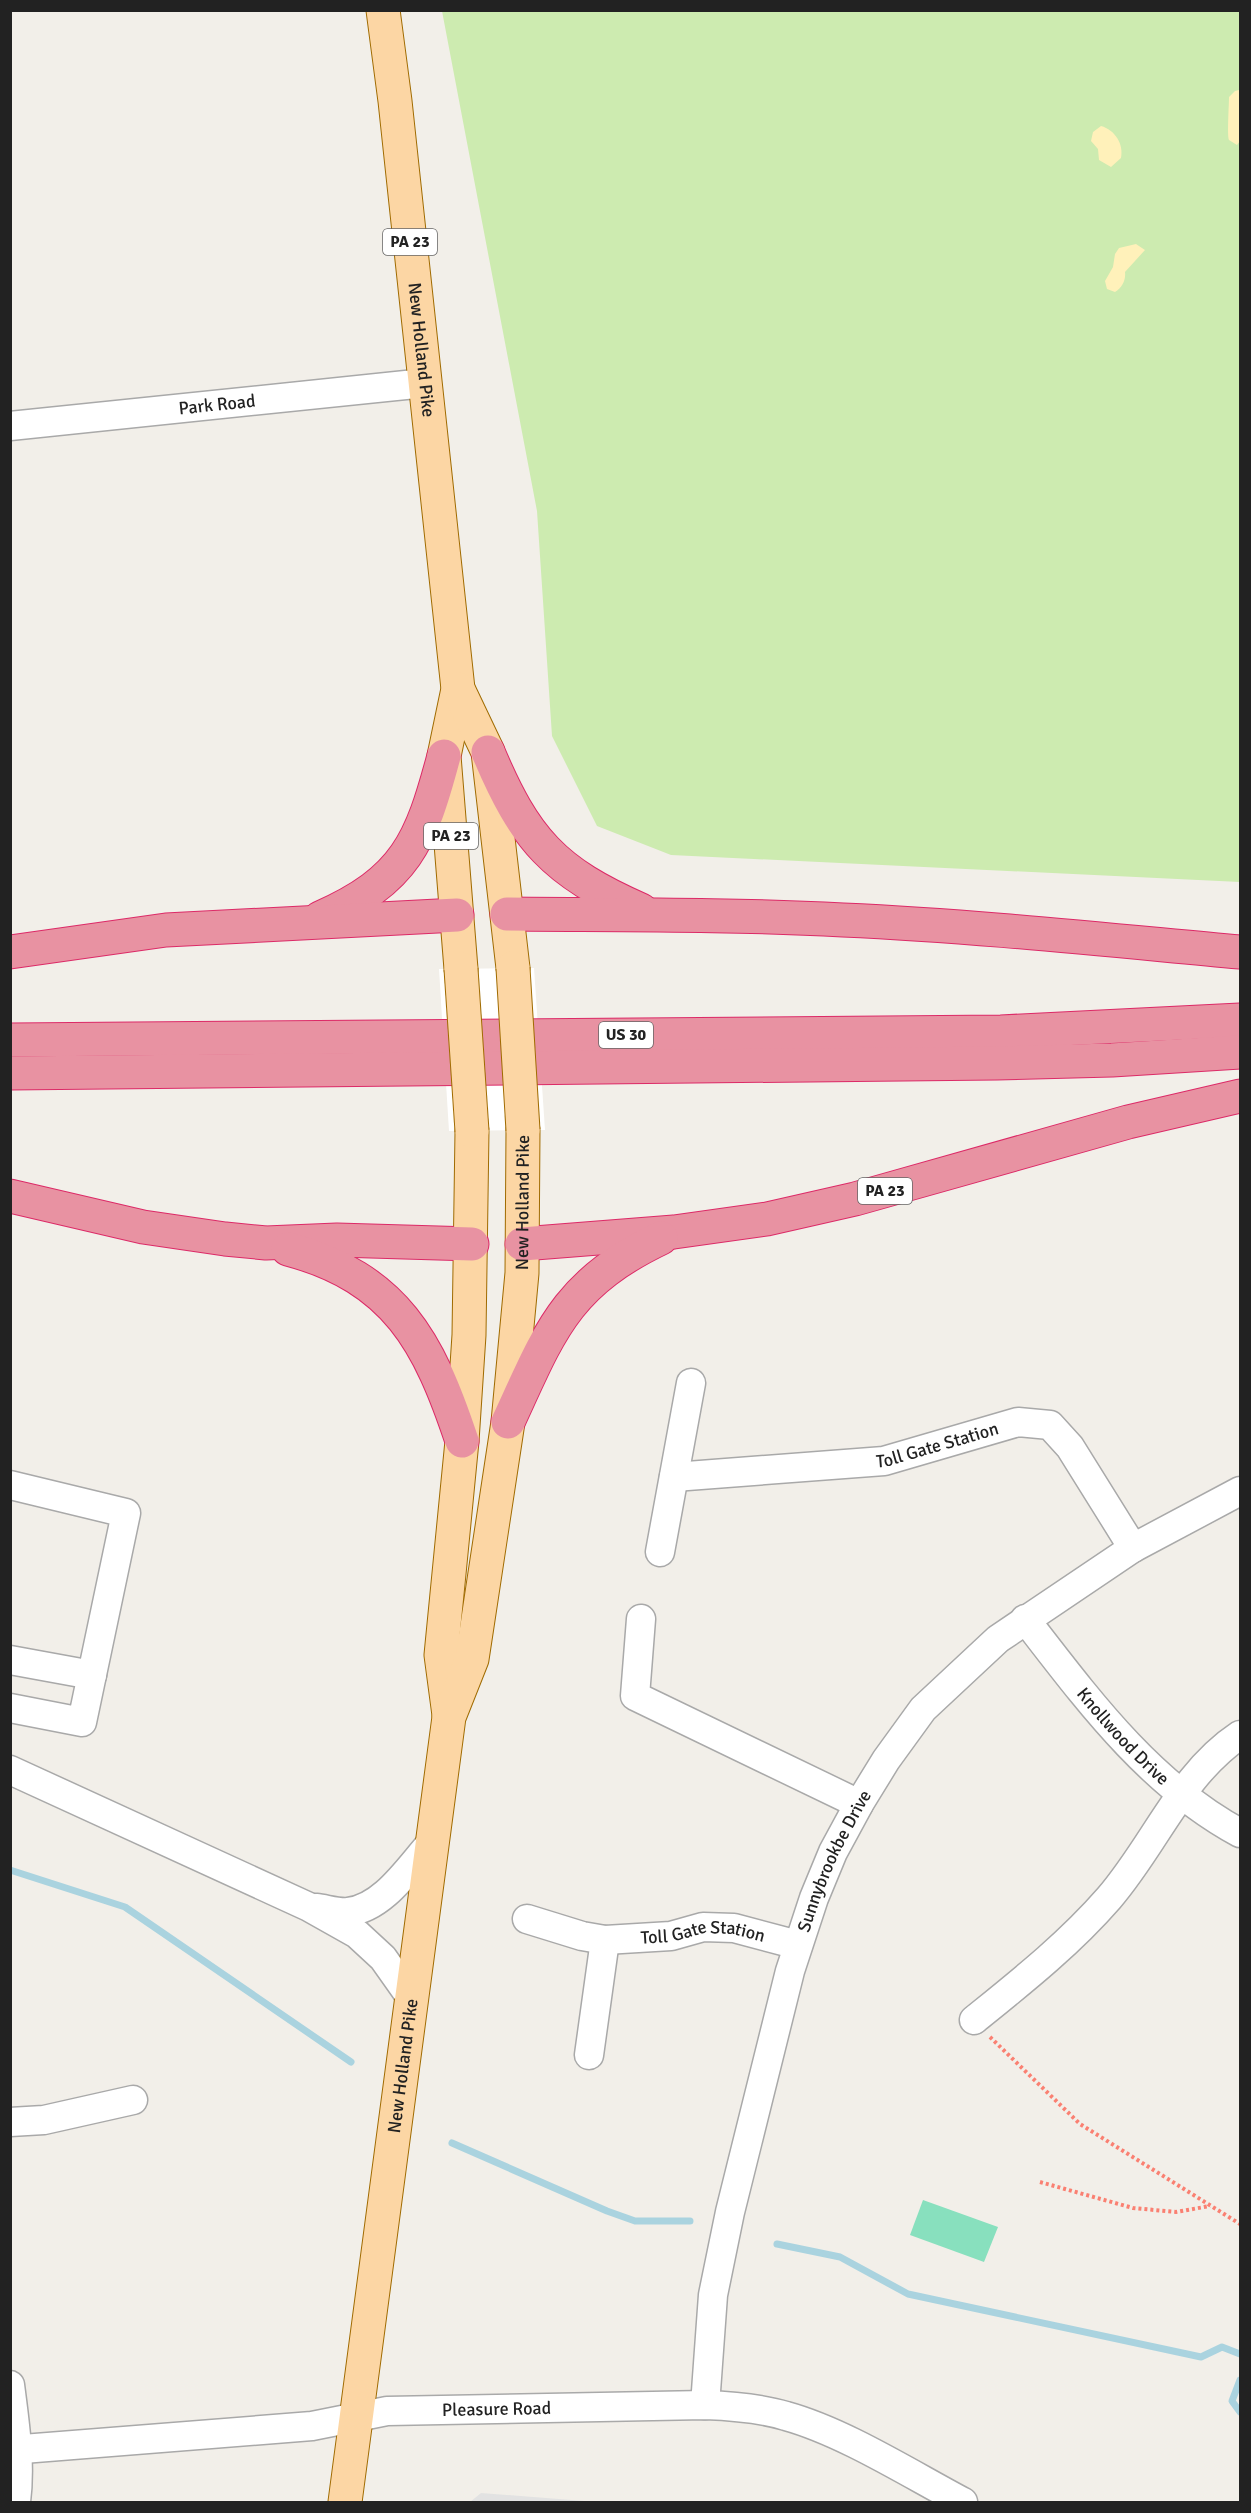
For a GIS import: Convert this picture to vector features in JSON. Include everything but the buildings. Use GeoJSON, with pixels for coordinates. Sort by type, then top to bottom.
{"type":"FeatureCollection","features":[{"type":"Feature","properties":{"kind":"highway","name":"PA 23"},"geometry":{"type":"LineString","coordinates":[[488,752],[513,808],[524,825],[551,856],[594,888],[651,915],[810,919],[944,926],[1240,952]]}},
{"type":"Feature","properties":{"kind":"highway"},"geometry":{"type":"LineString","coordinates":[[310,922],[339,909],[371,890],[408,853],[424,825],[444,756]]}},
{"type":"Feature","properties":{"kind":"highway"},"geometry":{"type":"LineString","coordinates":[[507,914],[651,915]]}},
{"type":"Feature","properties":{"kind":"highway"},"geometry":{"type":"LineString","coordinates":[[10,952],[165,930],[457,915]]}},
{"type":"Feature","properties":{"kind":"highway","name":"US 30"},"geometry":{"type":"LineString","coordinates":[[10,1040],[1001,1032],[1240,1020]]}},
{"type":"Feature","properties":{"kind":"highway","name":"US 30"},"geometry":{"type":"LineString","coordinates":[[10,1073],[997,1063],[1112,1060],[1240,1052]]}},
{"type":"Feature","properties":{"kind":"highway","name":"PA 23"},"geometry":{"type":"LineString","coordinates":[[522,1244],[674,1232],[767,1219],[844,1202],[1128,1122],[1240,1096]]}},
{"type":"Feature","properties":{"kind":"highway"},"geometry":{"type":"LineString","coordinates":[[10,1196],[162,1230],[266,1243],[337,1240],[472,1244]]}},
{"type":"Feature","properties":{"kind":"highway"},"geometry":{"type":"LineString","coordinates":[[508,1422],[548,1335],[571,1302],[618,1261],[674,1232]]}},
{"type":"Feature","properties":{"kind":"highway"},"geometry":{"type":"LineString","coordinates":[[266,1243],[325,1261],[346,1272],[385,1300],[401,1316],[425,1349],[445,1390],[462,1441]]}},
{"type":"Feature","properties":{"kind":"main road","name":"New Holland Pike"},"geometry":{"type":"LineString","coordinates":[[383,10],[458,689],[444,756],[472,1131],[472,1244],[462,1441],[441,1655],[449,1717]]}},
{"type":"Feature","properties":{"kind":"main road","name":"New Holland Pike"},"geometry":{"type":"LineString","coordinates":[[345,2502],[449,1717],[472,1659],[508,1422],[516,1349],[522,1244],[523,1130],[513,968],[488,752],[458,689]]}},
{"type":"Feature","properties":{"kind":"main road"},"geometry":{"type":"LineString","coordinates":[[457,915],[507,914]]}},
{"type":"Feature","properties":{"kind":"main road","name":"PA 23"},"geometry":{"type":"LineString","coordinates":[[472,1244],[522,1244]]}},
{"type":"Feature","properties":{"kind":"street","name":"Park Road"},"geometry":{"type":"LineString","coordinates":[[10,426],[425,383]]}},
{"type":"Feature","properties":{"kind":"street"},"geometry":{"type":"LineString","coordinates":[[660,1552],[691,1383]]}},
{"type":"Feature","properties":{"kind":"street","name":"Toll Gate Station"},"geometry":{"type":"LineString","coordinates":[[674,1477],[884,1461],[1018,1422],[1050,1425],[1070,1447],[1133,1548]]}},
{"type":"Feature","properties":{"kind":"street"},"geometry":{"type":"LineString","coordinates":[[10,1485],[126,1513],[82,1722],[10,1708]]}},
{"type":"Feature","properties":{"kind":"street","name":"Sunnybrookbe Drive"},"geometry":{"type":"LineString","coordinates":[[705,2405],[714,2295],[730,2212],[798,1945],[833,1852],[859,1804],[886,1760],[923,1709],[963,1669],[1025,1619],[1133,1548],[1240,1491]]}},
{"type":"Feature","properties":{"kind":"street"},"geometry":{"type":"LineString","coordinates":[[641,1619],[635,1696],[859,1804]]}},
{"type":"Feature","properties":{"kind":"street","name":"Knollwood Drive"},"geometry":{"type":"LineString","coordinates":[[1025,1619],[1097,1712],[1131,1749],[1182,1793],[1240,1833]]}},
{"type":"Feature","properties":{"kind":"street"},"geometry":{"type":"LineString","coordinates":[[10,1660],[92,1675]]}},
{"type":"Feature","properties":{"kind":"street"},"geometry":{"type":"LineString","coordinates":[[974,2020],[1040,1967],[1109,1898],[1142,1855],[1182,1793],[1222,1747],[1240,1735]]}},
{"type":"Feature","properties":{"kind":"street"},"geometry":{"type":"LineString","coordinates":[[10,1770],[309,1907],[357,1934],[383,1958],[412,1999]]}},
{"type":"Feature","properties":{"kind":"street"},"geometry":{"type":"LineString","coordinates":[[309,1907],[346,1912],[368,1907],[388,1891],[432,1842]]}},
{"type":"Feature","properties":{"kind":"street","name":"Toll Gate Station"},"geometry":{"type":"LineString","coordinates":[[527,1919],[582,1936],[605,1940],[670,1936],[703,1927],[734,1928],[798,1945]]}},
{"type":"Feature","properties":{"kind":"street"},"geometry":{"type":"LineString","coordinates":[[589,2055],[605,1940]]}},
{"type":"Feature","properties":{"kind":"street"},"geometry":{"type":"LineString","coordinates":[[10,2122],[44,2120],[133,2100]]}},
{"type":"Feature","properties":{"kind":"street"},"geometry":{"type":"LineString","coordinates":[[10,2385],[14,2450],[19,2481],[16,2502]]}},
{"type":"Feature","properties":{"kind":"street","name":"Pleasure Road"},"geometry":{"type":"LineString","coordinates":[[14,2450],[312,2426],[387,2411],[705,2405],[747,2408],[788,2416],[839,2437],[963,2502]]}},
{"type":"Feature","properties":{"kind":"path"},"geometry":{"type":"LineString","coordinates":[[974,2020],[1080,2124],[1240,2224]]}},
{"type":"Feature","properties":{"kind":"path"},"geometry":{"type":"LineString","coordinates":[[1040,2182],[1133,2208],[1176,2212],[1211,2206]]}},
{"type":"Feature","properties":{"kind":"green space"},"geometry":{"type":"Polygon","coordinates":[[[442,11],[1240,11],[1240,882],[671,855],[597,826],[552,736],[537,511],[442,11]]]}},
{"type":"Feature","properties":{"kind":"green space"},"geometry":{"type":"Polygon","coordinates":[[[923,2200],[998,2227],[984,2262],[910,2235],[923,2200]]]}},
{"type":"Feature","properties":{"kind":"sand"},"geometry":{"type":"Polygon","coordinates":[[[1239,90],[1240,141],[1237,145],[1228,137],[1229,97],[1239,90]]]}},
{"type":"Feature","properties":{"kind":"sand"},"geometry":{"type":"Polygon","coordinates":[[[1101,126],[1114,134],[1120,143],[1121,158],[1111,167],[1099,160],[1098,149],[1091,141],[1093,132],[1101,126]]]}},
{"type":"Feature","properties":{"kind":"sand"},"geometry":{"type":"Polygon","coordinates":[[[1136,244],[1145,250],[1125,272],[1120,288],[1115,292],[1107,289],[1105,281],[1113,267],[1115,254],[1119,248],[1136,244]]]}},
{"type":"Feature","properties":{"kind":"shaded area"},"geometry":{"type":"Polygon","coordinates":[[[481,2493],[597,2502],[470,2502],[481,2493]]]}},
{"type":"Feature","properties":{"kind":"pier"},"geometry":{"type":"Polygon","coordinates":[[[534,968],[545,1130],[449,1131],[439,969],[534,968]]]}},
{"type":"Feature","properties":{"kind":"waterway"},"geometry":{"type":"LineString","coordinates":[[10,1870],[125,1907],[351,2062]]}},
{"type":"Feature","properties":{"kind":"waterway"},"geometry":{"type":"LineString","coordinates":[[452,2143],[635,2221],[690,2221]]}},
{"type":"Feature","properties":{"kind":"waterway"},"geometry":{"type":"LineString","coordinates":[[777,2244],[840,2257],[908,2294],[1201,2357],[1222,2347],[1240,2354]]}},
{"type":"Feature","properties":{"kind":"waterway"},"geometry":{"type":"LineString","coordinates":[[1240,2380],[1232,2401],[1240,2412]]}}]}
